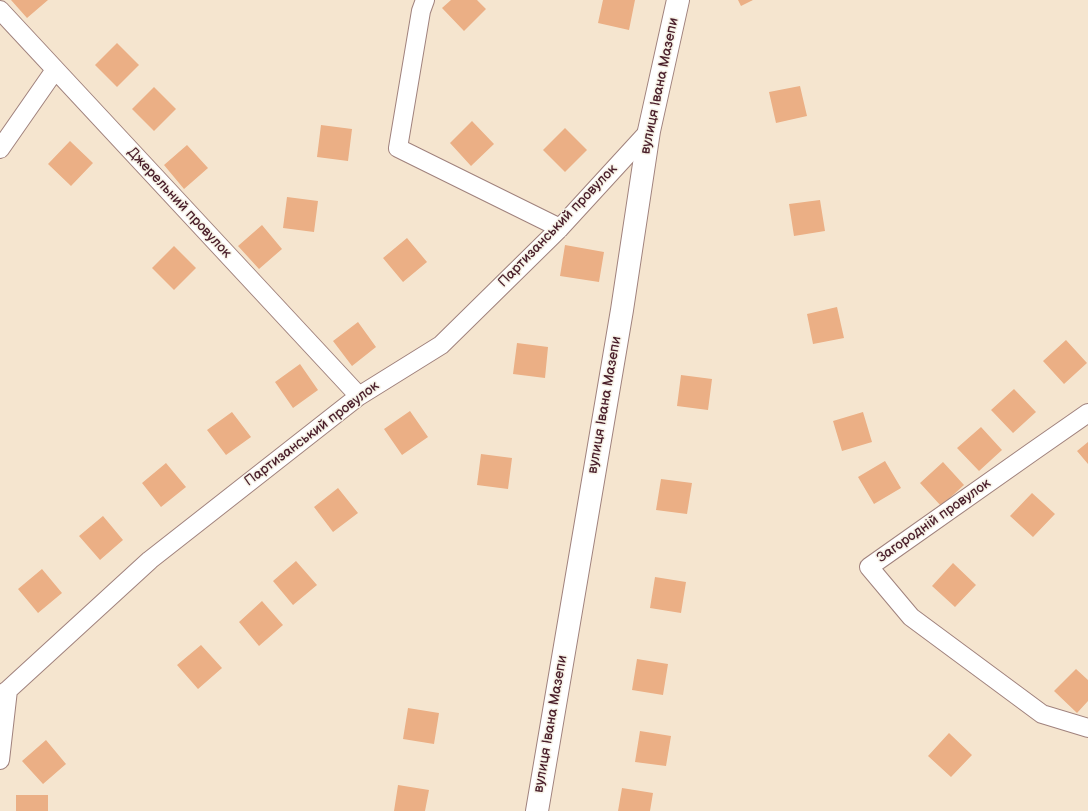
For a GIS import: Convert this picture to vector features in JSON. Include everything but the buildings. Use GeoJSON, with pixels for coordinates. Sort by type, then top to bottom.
{"type":"FeatureCollection","features":[{"type":"Feature","properties":{"kind":"street"},"geometry":{"type":"LineString","coordinates":[[425,0],[421,11],[398,148],[560,228]]}},
{"type":"Feature","properties":{"kind":"street","name":"вулиця Івана Мазепи"},"geometry":{"type":"LineString","coordinates":[[537,811],[622,310],[648,131],[678,0]]}},
{"type":"Feature","properties":{"kind":"street","name":"Джерельний провулок"},"geometry":{"type":"LineString","coordinates":[[0,10],[359,396]]}},
{"type":"Feature","properties":{"kind":"street"},"geometry":{"type":"LineString","coordinates":[[0,148],[55,70]]}},
{"type":"Feature","properties":{"kind":"street","name":"Партизанський провулок"},"geometry":{"type":"LineString","coordinates":[[4,692],[150,560],[359,396],[441,344],[560,228],[648,131]]}},
{"type":"Feature","properties":{"kind":"street","name":"Загородній провулок"},"geometry":{"type":"LineString","coordinates":[[1088,413],[869,567],[911,617],[1042,714],[1088,728]]}},
{"type":"Feature","properties":{"kind":"street"},"geometry":{"type":"LineString","coordinates":[[0,760],[4,692]]}}]}
